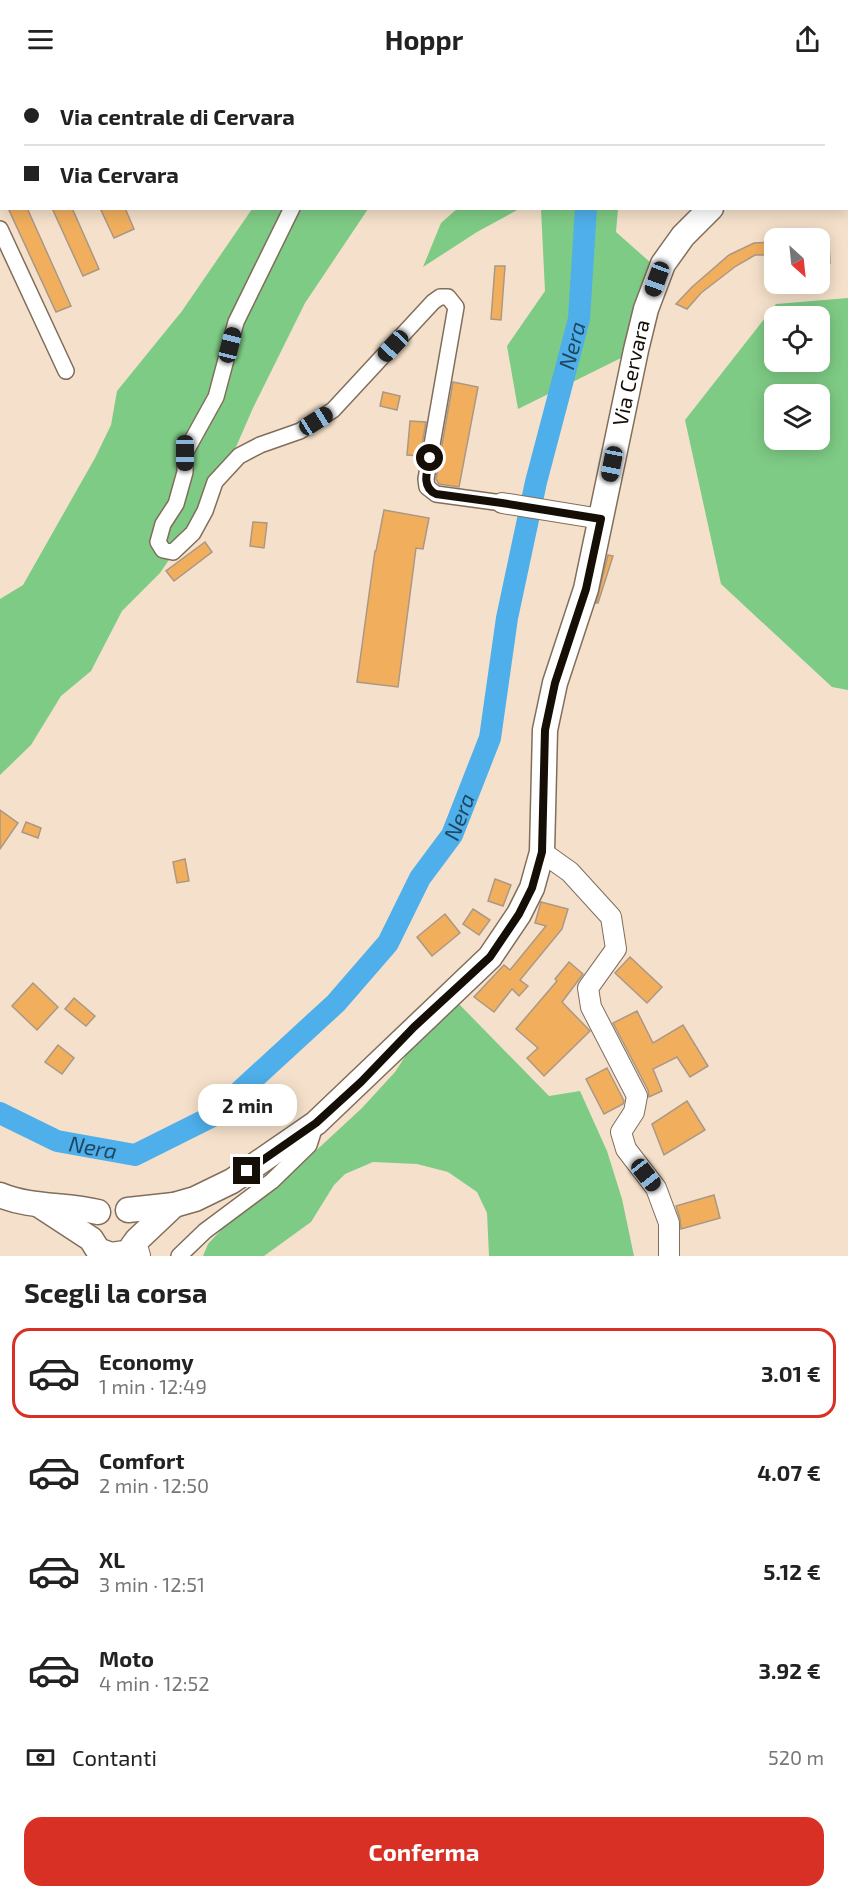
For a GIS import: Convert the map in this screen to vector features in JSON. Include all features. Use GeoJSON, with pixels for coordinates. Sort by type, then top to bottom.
{"type":"FeatureCollection","features":[{"type":"Feature","properties":{"kind":"main road","name":"Via Cervara"},"geometry":{"type":"LineString","coordinates":[[128,1210],[174,1205],[195,1199],[232,1181],[316,1123],[490,957],[519,914],[532,888],[542,852],[545,730],[555,683],[586,589],[646,309],[663,264],[683,236],[709,210]]}},
{"type":"Feature","properties":{"kind":"main road"},"geometry":{"type":"LineString","coordinates":[[0,1195],[12,1200],[39,1205],[77,1207],[98,1212]]}},
{"type":"Feature","properties":{"kind":"main road"},"geometry":{"type":"LineString","coordinates":[[39,1205],[101,1250],[118,1255],[136,1247],[139,1233],[137,1220],[128,1210],[109,1206],[98,1212],[89,1227],[101,1250]]}},
{"type":"Feature","properties":{"kind":"main road","name":"Via Cervara"},"geometry":{"type":"LineString","coordinates":[[136,1247],[174,1205]]}},
{"type":"Feature","properties":{"kind":"street"},"geometry":{"type":"LineString","coordinates":[[291,210],[236,322],[216,397],[185,453],[185,472],[176,504],[162,524],[158,542],[163,550],[173,552],[193,533],[205,511],[215,482],[239,456],[260,445],[300,431],[333,410],[440,297],[448,297],[456,307],[426,479],[427,487],[436,494],[601,519]]}},
{"type":"Feature","properties":{"kind":"street"},"geometry":{"type":"LineString","coordinates":[[0,229],[66,371]]}},
{"type":"Feature","properties":{"kind":"street"},"geometry":{"type":"LineString","coordinates":[[542,852],[570,872],[611,916],[616,949],[588,988],[591,1007],[637,1096],[634,1112],[621,1132],[626,1149],[656,1188],[669,1223],[669,1256]]}},
{"type":"Feature","properties":{"kind":"street"},"geometry":{"type":"LineString","coordinates":[[179,1256],[205,1231],[272,1181],[309,1145],[316,1123]]}},
{"type":"Feature","properties":{"kind":"green space"},"geometry":{"type":"Polygon","coordinates":[[[251,210],[367,210],[305,303],[253,408],[219,486],[160,573],[122,611],[91,671],[61,696],[31,745],[0,775],[0,599],[23,585],[95,458],[111,425],[117,391],[182,311],[251,210]]]}},
{"type":"Feature","properties":{"kind":"green space"},"geometry":{"type":"Polygon","coordinates":[[[456,210],[517,210],[477,232],[423,267],[441,223],[456,210]]]}},
{"type":"Feature","properties":{"kind":"green space"},"geometry":{"type":"Polygon","coordinates":[[[541,210],[618,210],[616,232],[651,263],[625,356],[518,409],[507,346],[545,291],[541,210]]]}},
{"type":"Feature","properties":{"kind":"green space"},"geometry":{"type":"Polygon","coordinates":[[[848,298],[848,690],[832,687],[721,584],[685,420],[764,319],[764,372],[830,372],[830,306],[774,306],[776,304],[848,298]]]}},
{"type":"Feature","properties":{"kind":"green space"},"geometry":{"type":"Polygon","coordinates":[[[457,1002],[549,1096],[580,1091],[607,1151],[622,1199],[634,1256],[489,1256],[487,1213],[477,1192],[448,1172],[417,1164],[373,1162],[345,1174],[334,1185],[311,1222],[264,1256],[203,1256],[208,1244],[234,1216],[282,1182],[362,1108],[395,1072],[420,1034],[457,1002]]]}},
{"type":"Feature","properties":{"kind":"building"},"geometry":{"type":"Polygon","coordinates":[[[9,210],[28,210],[71,306],[56,312],[9,210]]]}},
{"type":"Feature","properties":{"kind":"building"},"geometry":{"type":"Polygon","coordinates":[[[53,210],[73,210],[99,269],[83,276],[53,210]]]}},
{"type":"Feature","properties":{"kind":"building"},"geometry":{"type":"Polygon","coordinates":[[[101,210],[126,210],[134,229],[114,238],[101,210]]]}},
{"type":"Feature","properties":{"kind":"building"},"geometry":{"type":"Polygon","coordinates":[[[764,242],[764,255],[755,255],[736,266],[701,293],[687,309],[676,304],[729,255],[754,243],[764,242]]]}},
{"type":"Feature","properties":{"kind":"building"},"geometry":{"type":"Polygon","coordinates":[[[495,266],[505,266],[501,320],[491,319],[495,266]]]}},
{"type":"Feature","properties":{"kind":"building"},"geometry":{"type":"Polygon","coordinates":[[[453,382],[478,387],[459,487],[439,484],[436,479],[453,382]]]}},
{"type":"Feature","properties":{"kind":"building"},"geometry":{"type":"Polygon","coordinates":[[[383,392],[400,396],[397,410],[380,406],[383,392]]]}},
{"type":"Feature","properties":{"kind":"building"},"geometry":{"type":"Polygon","coordinates":[[[410,421],[426,422],[420,456],[407,455],[410,421]]]}},
{"type":"Feature","properties":{"kind":"building"},"geometry":{"type":"Polygon","coordinates":[[[384,510],[429,518],[423,549],[416,548],[398,687],[357,682],[375,551],[384,510]]]}},
{"type":"Feature","properties":{"kind":"building"},"geometry":{"type":"Polygon","coordinates":[[[253,522],[267,523],[264,548],[250,546],[253,522]]]}},
{"type":"Feature","properties":{"kind":"building"},"geometry":{"type":"Polygon","coordinates":[[[205,542],[212,552],[174,581],[166,571],[205,542]]]}},
{"type":"Feature","properties":{"kind":"building"},"geometry":{"type":"Polygon","coordinates":[[[608,555],[613,556],[598,603],[596,603],[608,555]]]}},
{"type":"Feature","properties":{"kind":"building"},"geometry":{"type":"Polygon","coordinates":[[[0,810],[18,823],[0,849],[0,810]]]}},
{"type":"Feature","properties":{"kind":"building"},"geometry":{"type":"Polygon","coordinates":[[[26,822],[41,828],[38,838],[22,832],[26,822]]]}},
{"type":"Feature","properties":{"kind":"building"},"geometry":{"type":"Polygon","coordinates":[[[185,859],[189,881],[177,883],[173,862],[185,859]]]}},
{"type":"Feature","properties":{"kind":"building"},"geometry":{"type":"Polygon","coordinates":[[[495,879],[511,885],[503,906],[488,901],[495,879]]]}},
{"type":"Feature","properties":{"kind":"building"},"geometry":{"type":"Polygon","coordinates":[[[541,902],[568,909],[562,929],[520,980],[528,986],[519,996],[512,989],[494,1012],[474,997],[504,965],[510,970],[546,926],[535,923],[541,902]]]}},
{"type":"Feature","properties":{"kind":"building"},"geometry":{"type":"Polygon","coordinates":[[[473,909],[490,920],[479,935],[463,924],[473,909]]]}},
{"type":"Feature","properties":{"kind":"building"},"geometry":{"type":"Polygon","coordinates":[[[445,914],[460,933],[432,956],[417,937],[445,914]]]}},
{"type":"Feature","properties":{"kind":"building"},"geometry":{"type":"Polygon","coordinates":[[[630,957],[662,987],[647,1003],[615,973],[630,957]]]}},
{"type":"Feature","properties":{"kind":"building"},"geometry":{"type":"Polygon","coordinates":[[[569,962],[583,974],[562,1002],[590,1031],[544,1076],[527,1058],[538,1048],[516,1029],[557,981],[555,979],[569,962]]]}},
{"type":"Feature","properties":{"kind":"building"},"geometry":{"type":"Polygon","coordinates":[[[33,983],[58,1007],[37,1030],[12,1006],[33,983]]]}},
{"type":"Feature","properties":{"kind":"building"},"geometry":{"type":"Polygon","coordinates":[[[74,998],[95,1016],[86,1026],[65,1009],[74,998]]]}},
{"type":"Feature","properties":{"kind":"building"},"geometry":{"type":"Polygon","coordinates":[[[637,1011],[653,1043],[683,1025],[708,1066],[690,1077],[677,1057],[653,1069],[662,1091],[649,1097],[648,1090],[613,1023],[637,1011]]]}},
{"type":"Feature","properties":{"kind":"building"},"geometry":{"type":"Polygon","coordinates":[[[58,1045],[74,1058],[62,1074],[45,1062],[58,1045]]]}},
{"type":"Feature","properties":{"kind":"building"},"geometry":{"type":"Polygon","coordinates":[[[607,1068],[624,1101],[623,1104],[604,1114],[586,1079],[607,1068]]]}},
{"type":"Feature","properties":{"kind":"building"},"geometry":{"type":"Polygon","coordinates":[[[687,1101],[705,1130],[664,1155],[652,1124],[687,1101]]]}},
{"type":"Feature","properties":{"kind":"building"},"geometry":{"type":"Polygon","coordinates":[[[714,1195],[720,1218],[681,1229],[676,1206],[714,1195]]]}},
{"type":"Feature","properties":{"kind":"waterway","name":"Nera"},"geometry":{"type":"LineString","coordinates":[[0,1113],[57,1141],[135,1155],[213,1116],[336,1003],[388,943],[420,878],[452,835],[490,738],[507,618],[536,482],[579,319],[586,210]]}},
{"type":"Feature","properties":{"kind":"route"},"geometry":{"type":"LineString","coordinates":[[247,1171],[316,1123],[361,1082],[414,1027],[490,957],[519,914],[532,888],[542,852],[545,730],[555,683],[586,589],[601,519],[432,493],[426,483],[430,458]]}}]}
